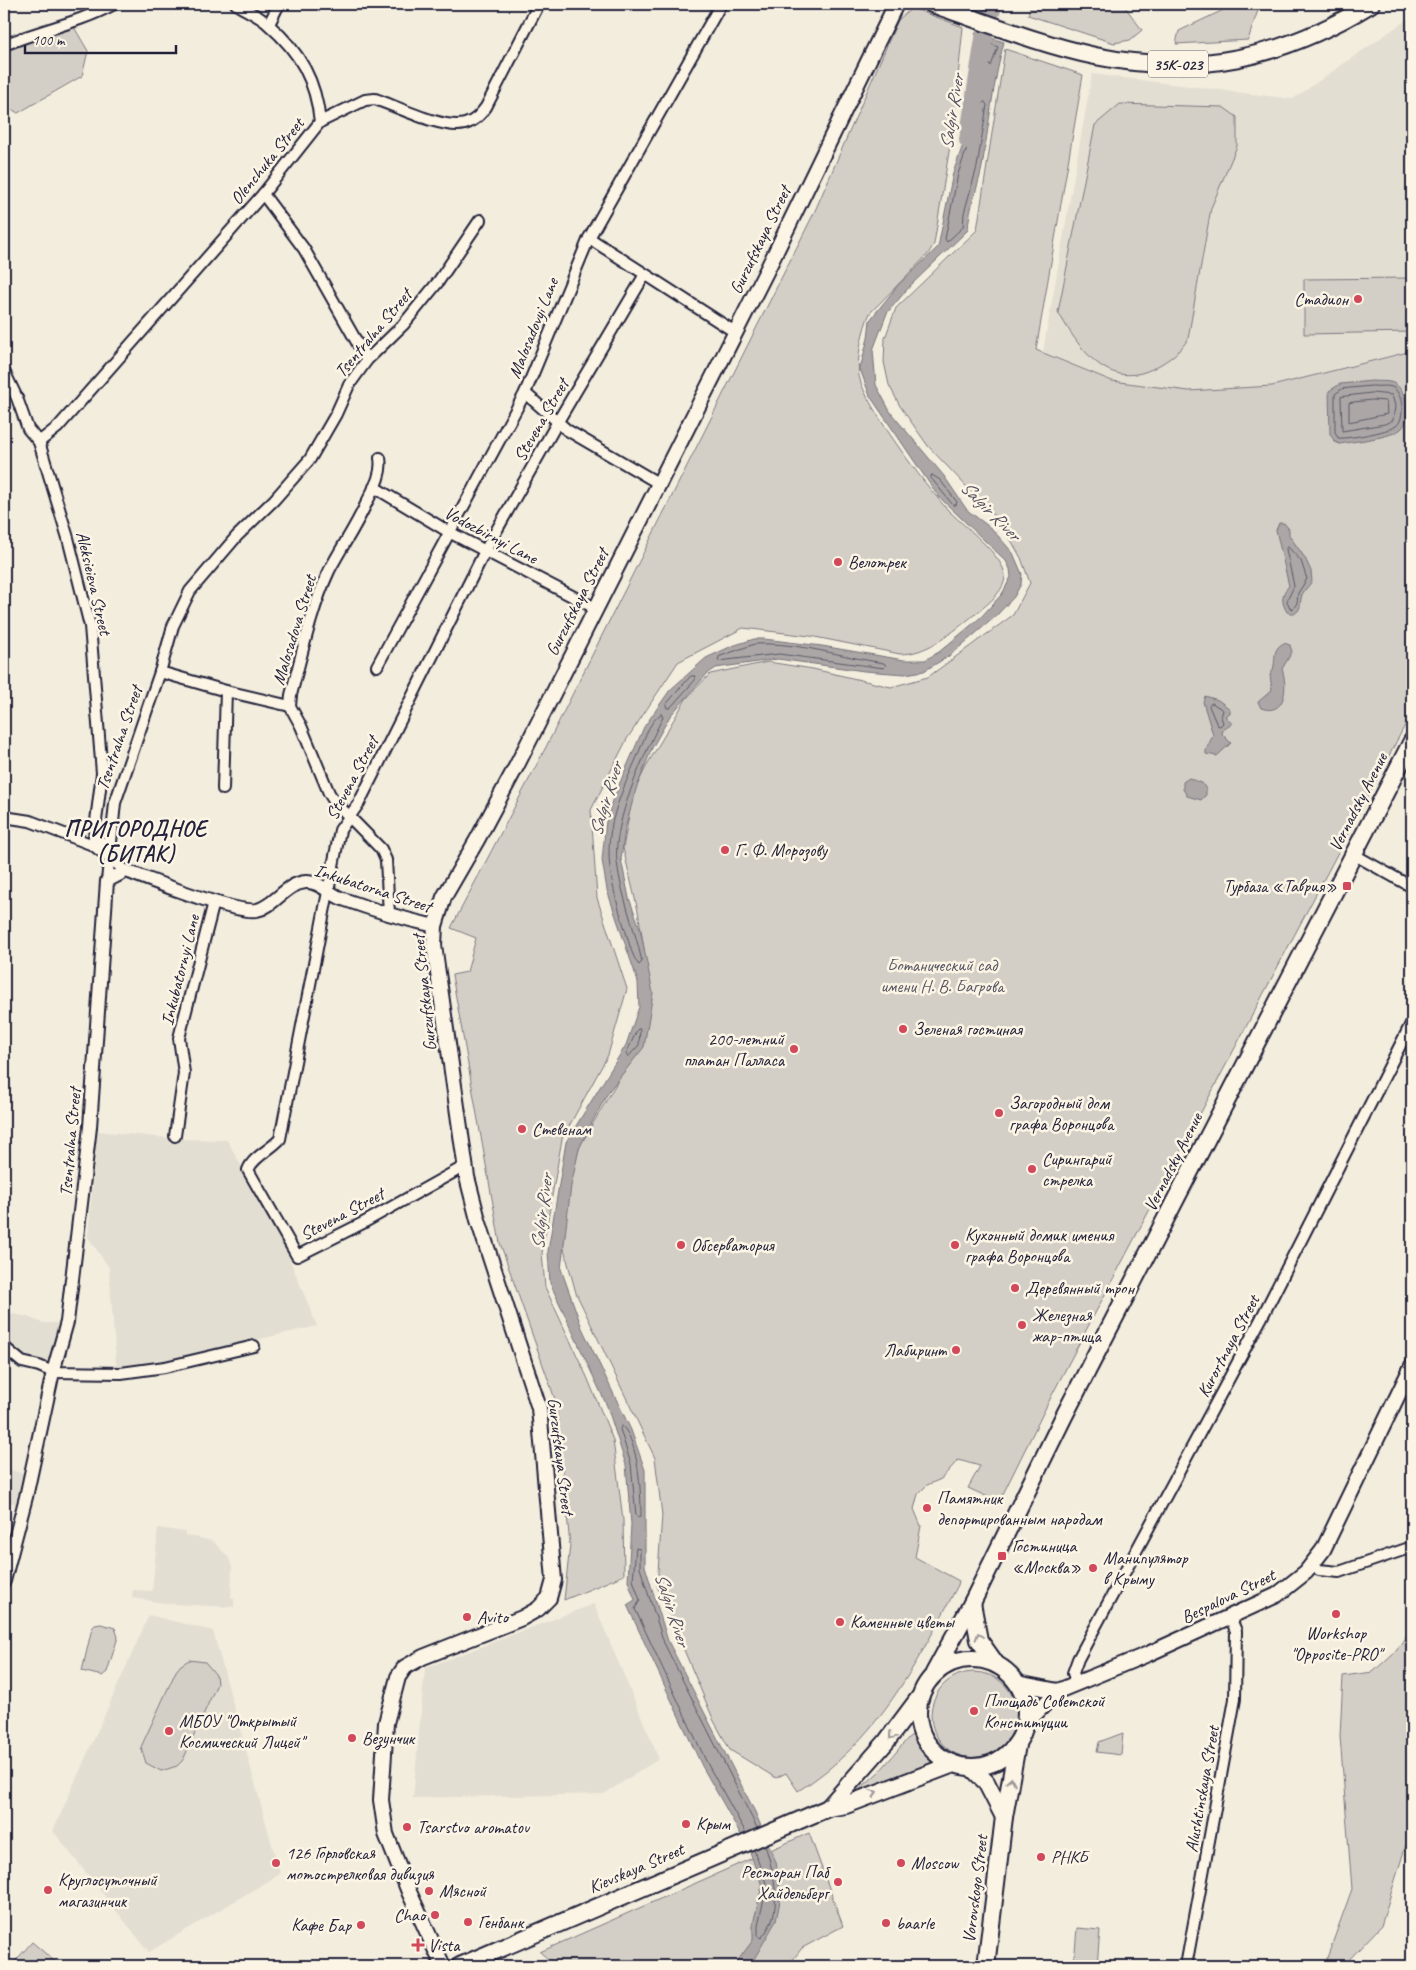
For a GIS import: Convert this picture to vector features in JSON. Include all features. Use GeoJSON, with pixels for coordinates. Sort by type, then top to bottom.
{"type":"FeatureCollection","features":[{"type":"Feature","properties":{"kind":"main road","name":"Gurzufskaya Street"},"geometry":{"type":"LineString","coordinates":[[443,1966],[409,1892],[386,1834],[381,1800],[386,1723],[398,1678],[405,1667],[423,1657],[538,1610],[549,1598],[554,1580],[540,1408],[478,1220],[465,1166],[438,987],[435,926],[444,897],[517,765],[735,332],[896,4]]}},
{"type":"Feature","properties":{"kind":"main road","name":"35К-023"},"geometry":{"type":"LineString","coordinates":[[932,4],[1099,57],[1137,63],[1204,63],[1240,59],[1294,44],[1338,24],[1371,4]]}},
{"type":"Feature","properties":{"kind":"main road","name":"Vernadsky Avenue"},"geometry":{"type":"LineString","coordinates":[[934,1673],[972,1603],[1069,1407],[1412,741]]}},
{"type":"Feature","properties":{"kind":"main road","name":"Bespalova Street"},"geometry":{"type":"LineString","coordinates":[[1024,1725],[1058,1691],[1230,1618],[1290,1586],[1312,1566],[1323,1550],[1412,1366]]}},
{"type":"Feature","properties":{"kind":"main road"},"geometry":{"type":"LineString","coordinates":[[972,1603],[979,1640],[996,1664],[1017,1683],[1025,1705],[1024,1725],[1017,1744],[1006,1756],[991,1763],[971,1767],[951,1765],[934,1751],[922,1734],[918,1724],[920,1696],[926,1683],[934,1673],[954,1662],[975,1659],[996,1664]]}},
{"type":"Feature","properties":{"kind":"main road"},"geometry":{"type":"LineString","coordinates":[[1017,1683],[1058,1691]]}},
{"type":"Feature","properties":{"kind":"main road","name":"Kievskaya Street"},"geometry":{"type":"LineString","coordinates":[[828,1808],[899,1727],[920,1696]]}},
{"type":"Feature","properties":{"kind":"main road","name":"Vorovskogo Street"},"geometry":{"type":"LineString","coordinates":[[986,1966],[1004,1817],[1017,1744]]}},
{"type":"Feature","properties":{"kind":"main road","name":"Kievskaya Street"},"geometry":{"type":"LineString","coordinates":[[460,1966],[828,1808],[846,1805],[951,1765]]}},
{"type":"Feature","properties":{"kind":"main road","name":"Vorovskogo Street"},"geometry":{"type":"LineString","coordinates":[[971,1767],[986,1782],[1004,1817]]}},
{"type":"Feature","properties":{"kind":"street"},"geometry":{"type":"LineString","coordinates":[[4,45],[31,34],[92,16],[114,4]]}},
{"type":"Feature","properties":{"kind":"street"},"geometry":{"type":"LineString","coordinates":[[236,4],[269,24],[296,54],[309,74],[318,98],[320,122]]}},
{"type":"Feature","properties":{"kind":"street"},"geometry":{"type":"LineString","coordinates":[[269,24],[280,4]]}},
{"type":"Feature","properties":{"kind":"street","name":"Olenchuka Street"},"geometry":{"type":"LineString","coordinates":[[39,442],[58,427],[263,194],[320,122],[365,100],[375,99],[445,124],[464,124],[473,121],[486,107],[539,4]]}},
{"type":"Feature","properties":{"kind":"street","name":"Malosadovyi Lane"},"geometry":{"type":"LineString","coordinates":[[378,666],[525,393],[589,238],[721,4]]}},
{"type":"Feature","properties":{"kind":"street"},"geometry":{"type":"LineString","coordinates":[[263,194],[304,249],[367,360]]}},
{"type":"Feature","properties":{"kind":"street","name":"Tsentralna Street"},"geometry":{"type":"LineString","coordinates":[[4,1581],[24,1506],[53,1372],[67,1322],[90,1127],[107,881],[115,804],[160,672],[172,626],[190,591],[237,536],[274,500],[310,459],[336,414],[345,393],[367,360],[403,325],[438,282],[480,220]]}},
{"type":"Feature","properties":{"kind":"street"},"geometry":{"type":"LineString","coordinates":[[589,238],[644,276],[735,332]]}},
{"type":"Feature","properties":{"kind":"street","name":"Stevena Street"},"geometry":{"type":"LineString","coordinates":[[465,1166],[363,1223],[297,1256],[248,1170],[251,1162],[271,1150],[280,1139],[330,892],[340,830],[359,803],[484,552],[557,423],[644,276]]}},
{"type":"Feature","properties":{"kind":"street","name":"Aleksieieva Street"},"geometry":{"type":"LineString","coordinates":[[4,371],[17,398],[28,429],[39,442],[68,538],[90,626],[102,773],[93,845]]}},
{"type":"Feature","properties":{"kind":"street"},"geometry":{"type":"LineString","coordinates":[[525,393],[557,423],[658,483]]}},
{"type":"Feature","properties":{"kind":"street","name":"Malosadova Street"},"geometry":{"type":"LineString","coordinates":[[380,458],[382,467],[374,487],[354,530],[330,571],[318,600],[291,695],[290,706],[301,726],[329,793],[381,849],[386,860],[389,914]]}},
{"type":"Feature","properties":{"kind":"street","name":"Vodozbirnyi Lane"},"geometry":{"type":"LineString","coordinates":[[374,487],[484,552],[595,608]]}},
{"type":"Feature","properties":{"kind":"street"},"geometry":{"type":"LineString","coordinates":[[160,672],[226,692],[290,706]]}},
{"type":"Feature","properties":{"kind":"street"},"geometry":{"type":"LineString","coordinates":[[223,789],[226,692]]}},
{"type":"Feature","properties":{"kind":"street","name":"Inkubatorna Street"},"geometry":{"type":"LineString","coordinates":[[4,817],[30,821],[93,845],[126,871],[214,902],[253,911],[263,908],[297,884],[306,882],[320,885],[341,898],[389,914],[435,926]]}},
{"type":"Feature","properties":{"kind":"street"},"geometry":{"type":"LineString","coordinates":[[93,845],[111,841]]}},
{"type":"Feature","properties":{"kind":"street"},"geometry":{"type":"LineString","coordinates":[[1354,854],[1412,887]]}},
{"type":"Feature","properties":{"kind":"street"},"geometry":{"type":"LineString","coordinates":[[107,881],[126,871]]}},
{"type":"Feature","properties":{"kind":"street","name":"Inkubatornyi Lane"},"geometry":{"type":"LineString","coordinates":[[175,1136],[184,1073],[179,1038],[214,902]]}},
{"type":"Feature","properties":{"kind":"street","name":"Kurortnaya Street"},"geometry":{"type":"LineString","coordinates":[[1077,1684],[1073,1673],[1078,1659],[1261,1319],[1412,1022]]}},
{"type":"Feature","properties":{"kind":"street"},"geometry":{"type":"LineString","coordinates":[[4,1347],[22,1362],[53,1372],[120,1373],[164,1367],[254,1346]]}},
{"type":"Feature","properties":{"kind":"street"},"geometry":{"type":"LineString","coordinates":[[1312,1566],[1319,1570],[1339,1572],[1412,1547]]}},
{"type":"Feature","properties":{"kind":"street","name":"Alushtinskaya Street"},"geometry":{"type":"LineString","coordinates":[[1186,1966],[1234,1699],[1236,1631],[1230,1618]]}},
{"type":"Feature","properties":{"kind":"shaded area"},"geometry":{"type":"Polygon","coordinates":[[[1412,16],[1412,351],[1272,386],[1189,391],[1112,381],[1043,352],[1092,74],[1293,99],[1412,16]]]}},
{"type":"Feature","properties":{"kind":"shaded area"},"geometry":{"type":"Polygon","coordinates":[[[97,1131],[178,1139],[227,1140],[278,1231],[317,1326],[155,1363],[120,1368],[116,1363],[109,1268],[88,1237],[97,1131]]]}},
{"type":"Feature","properties":{"kind":"shaded area"},"geometry":{"type":"Polygon","coordinates":[[[4,1313],[25,1316],[43,1323],[65,1323],[52,1366],[18,1353],[4,1342],[4,1313]]]}},
{"type":"Feature","properties":{"kind":"shaded area"},"geometry":{"type":"Polygon","coordinates":[[[4,1469],[27,1474],[17,1510],[14,1503],[4,1501],[4,1469]]]}},
{"type":"Feature","properties":{"kind":"shaded area"},"geometry":{"type":"Polygon","coordinates":[[[158,1528],[185,1532],[185,1535],[213,1541],[229,1558],[232,1567],[231,1598],[234,1599],[234,1607],[171,1604],[132,1598],[133,1590],[152,1591],[158,1528]]]}},
{"type":"Feature","properties":{"kind":"shaded area"},"geometry":{"type":"Polygon","coordinates":[[[594,1604],[659,1759],[604,1794],[413,1798],[425,1668],[594,1604]]]}},
{"type":"Feature","properties":{"kind":"shaded area","name":"МБОУ \"Открытый Космический Лицей\""},"geometry":{"type":"Polygon","coordinates":[[[149,1615],[213,1631],[280,1874],[149,1952],[53,1831],[149,1615]]]}},
{"type":"Feature","properties":{"kind":"green space"},"geometry":{"type":"Polygon","coordinates":[[[1031,4],[1123,4],[1142,30],[1130,40],[1114,43],[1028,15],[1031,4]]]}},
{"type":"Feature","properties":{"kind":"green space"},"geometry":{"type":"Polygon","coordinates":[[[1236,4],[1260,4],[1248,40],[1176,44],[1179,31],[1236,4]]]}},
{"type":"Feature","properties":{"kind":"green space"},"geometry":{"type":"Polygon","coordinates":[[[912,8],[963,27],[953,127],[934,244],[928,254],[870,313],[865,326],[858,361],[859,376],[872,406],[897,445],[947,509],[991,550],[1003,569],[1004,583],[991,601],[980,611],[937,642],[919,651],[900,654],[810,636],[743,628],[678,662],[627,739],[591,810],[597,898],[627,989],[608,1055],[562,1139],[542,1253],[545,1287],[587,1377],[613,1440],[623,1520],[624,1575],[564,1600],[570,1545],[556,1402],[500,1243],[452,975],[467,972],[476,938],[451,928],[546,747],[814,213],[898,20],[912,8]]]}},
{"type":"Feature","properties":{"kind":"green space"},"geometry":{"type":"Polygon","coordinates":[[[74,27],[88,51],[82,76],[18,113],[4,105],[4,51],[54,30],[74,27]]]}},
{"type":"Feature","properties":{"kind":"green space","name":"Ботанический сад имени Н. В. Багрова"},"geometry":{"type":"Polygon","coordinates":[[[1005,49],[1083,75],[1036,350],[1112,381],[1189,391],[1272,386],[1412,351],[1412,712],[1053,1393],[999,1502],[968,1488],[980,1466],[958,1460],[941,1479],[927,1485],[918,1494],[914,1509],[921,1526],[915,1557],[959,1581],[958,1585],[910,1672],[892,1700],[850,1749],[826,1771],[798,1791],[786,1773],[776,1778],[730,1750],[714,1721],[657,1586],[662,1515],[655,1458],[576,1293],[563,1245],[568,1187],[580,1146],[617,1082],[651,993],[638,911],[623,848],[633,794],[648,763],[686,699],[710,674],[768,662],[813,669],[891,687],[928,677],[1013,615],[1030,583],[1021,558],[1002,524],[928,446],[900,406],[889,385],[884,362],[885,338],[896,308],[977,230],[1005,49]]]}},
{"type":"Feature","properties":{"kind":"green space"},"geometry":{"type":"Polygon","coordinates":[[[1120,104],[1223,107],[1237,117],[1237,146],[1211,208],[1188,339],[1166,361],[1139,374],[1123,374],[1109,371],[1097,363],[1075,339],[1058,312],[1095,125],[1120,104]]]}},
{"type":"Feature","properties":{"kind":"green space","name":"Стадион"},"geometry":{"type":"Polygon","coordinates":[[[1412,278],[1412,332],[1304,334],[1304,279],[1412,278]]]}},
{"type":"Feature","properties":{"kind":"green space"},"geometry":{"type":"Polygon","coordinates":[[[101,1624],[115,1628],[118,1637],[107,1672],[102,1676],[82,1671],[92,1628],[95,1625],[101,1624]]]}},
{"type":"Feature","properties":{"kind":"green space"},"geometry":{"type":"Polygon","coordinates":[[[1412,1626],[1412,1825],[1381,1926],[1343,1966],[1330,1966],[1327,1958],[1352,1889],[1340,1736],[1343,1676],[1373,1672],[1397,1650],[1412,1626]]]}},
{"type":"Feature","properties":{"kind":"green space"},"geometry":{"type":"Polygon","coordinates":[[[189,1660],[205,1662],[216,1675],[217,1684],[183,1760],[177,1766],[161,1771],[146,1763],[141,1747],[176,1671],[189,1660]]]}},
{"type":"Feature","properties":{"kind":"green space"},"geometry":{"type":"Polygon","coordinates":[[[974,1672],[991,1675],[1005,1684],[1014,1698],[1017,1715],[1014,1732],[1005,1746],[991,1755],[974,1758],[957,1755],[943,1746],[934,1732],[931,1715],[934,1698],[943,1684],[957,1675],[974,1672]]]}},
{"type":"Feature","properties":{"kind":"green space"},"geometry":{"type":"Polygon","coordinates":[[[1123,1733],[1121,1755],[1097,1752],[1099,1742],[1123,1733]]]}},
{"type":"Feature","properties":{"kind":"green space"},"geometry":{"type":"Polygon","coordinates":[[[915,1734],[918,1735],[934,1761],[893,1780],[853,1795],[880,1771],[909,1737],[915,1734]]]}},
{"type":"Feature","properties":{"kind":"green space"},"geometry":{"type":"Polygon","coordinates":[[[809,1833],[843,1926],[802,1948],[788,1966],[556,1966],[540,1952],[809,1833]]]}},
{"type":"Feature","properties":{"kind":"green space"},"geometry":{"type":"Polygon","coordinates":[[[1077,1928],[1100,1930],[1097,1965],[1074,1963],[1077,1928]]]}},
{"type":"Feature","properties":{"kind":"green space"},"geometry":{"type":"Polygon","coordinates":[[[32,1942],[60,1966],[11,1966],[32,1942]]]}},
{"type":"Feature","properties":{"kind":"water"},"geometry":{"type":"Polygon","coordinates":[[[975,33],[1004,42],[994,88],[982,167],[970,213],[968,230],[911,285],[887,313],[873,350],[876,385],[891,413],[944,476],[967,510],[992,529],[1013,553],[1022,574],[1021,584],[1014,597],[995,617],[949,656],[924,671],[905,674],[864,671],[778,659],[716,668],[707,674],[670,716],[652,748],[636,789],[625,829],[621,859],[629,898],[640,928],[653,993],[644,1047],[609,1091],[590,1126],[579,1149],[571,1186],[561,1269],[582,1328],[631,1430],[645,1470],[645,1566],[668,1641],[755,1812],[776,1862],[781,1896],[776,1921],[750,1966],[730,1966],[736,1963],[753,1940],[753,1924],[762,1886],[749,1849],[702,1766],[627,1605],[635,1600],[628,1581],[631,1524],[626,1465],[607,1406],[550,1283],[548,1251],[566,1142],[626,1045],[639,1007],[638,982],[607,890],[602,860],[606,821],[612,801],[644,727],[670,690],[706,658],[732,646],[754,639],[822,646],[904,660],[925,660],[939,652],[981,617],[1002,594],[1011,577],[1006,561],[938,496],[870,396],[860,369],[868,338],[870,320],[898,285],[938,247],[953,173],[983,88],[983,50],[975,33]]]}},
{"type":"Feature","properties":{"kind":"water"},"geometry":{"type":"Polygon","coordinates":[[[1372,381],[1390,382],[1395,384],[1403,393],[1407,412],[1401,429],[1381,437],[1340,444],[1335,442],[1330,434],[1329,391],[1340,384],[1372,381]]]}},
{"type":"Feature","properties":{"kind":"water"},"geometry":{"type":"Polygon","coordinates":[[[1279,523],[1284,523],[1289,529],[1289,535],[1305,558],[1311,571],[1312,581],[1302,595],[1299,610],[1294,614],[1287,612],[1283,602],[1284,592],[1289,586],[1276,530],[1279,523]]]}},
{"type":"Feature","properties":{"kind":"water"},"geometry":{"type":"Polygon","coordinates":[[[1284,643],[1290,645],[1292,652],[1282,669],[1285,684],[1283,698],[1276,708],[1269,710],[1261,708],[1258,702],[1272,690],[1270,675],[1274,666],[1275,653],[1279,646],[1284,643]]]}},
{"type":"Feature","properties":{"kind":"water"},"geometry":{"type":"Polygon","coordinates":[[[1205,696],[1218,700],[1230,709],[1230,713],[1225,716],[1232,724],[1223,730],[1222,734],[1231,743],[1217,756],[1206,754],[1213,735],[1203,702],[1205,696]]]}},
{"type":"Feature","properties":{"kind":"water"},"geometry":{"type":"Polygon","coordinates":[[[1189,778],[1202,783],[1206,789],[1206,795],[1201,800],[1187,796],[1183,789],[1183,782],[1189,778]]]}},
{"type":"Feature","properties":{"kind":"waterway","name":"Salgir River"},"geometry":{"type":"LineString","coordinates":[[968,140],[986,26],[994,4]]}},
{"type":"Feature","properties":{"kind":"place","name":"Стадион"},"geometry":{"type":"Point","coordinates":[1358,299]}},
{"type":"Feature","properties":{"kind":"place","name":"Велотрек"},"geometry":{"type":"Point","coordinates":[838,562]}},
{"type":"Feature","properties":{"kind":"place","name":"Г. Ф. Морозову"},"geometry":{"type":"Point","coordinates":[725,850]}},
{"type":"Feature","properties":{"kind":"place","name":"Турбаза «Таврия»"},"geometry":{"type":"Point","coordinates":[1347,886]}},
{"type":"Feature","properties":{"kind":"place","name":"Зеленая гостиная"},"geometry":{"type":"Point","coordinates":[903,1029]}},
{"type":"Feature","properties":{"kind":"place","name":"200-летний платан Палласа"},"geometry":{"type":"Point","coordinates":[794,1049]}},
{"type":"Feature","properties":{"kind":"place","name":"Загородный дом графа Воронцова"},"geometry":{"type":"Point","coordinates":[999,1113]}},
{"type":"Feature","properties":{"kind":"place","name":"Стевенам"},"geometry":{"type":"Point","coordinates":[522,1129]}},
{"type":"Feature","properties":{"kind":"place","name":"Сирингарий стрелка"},"geometry":{"type":"Point","coordinates":[1032,1169]}},
{"type":"Feature","properties":{"kind":"place","name":"Обсерватория"},"geometry":{"type":"Point","coordinates":[681,1245]}},
{"type":"Feature","properties":{"kind":"place","name":"Кухонный домик имения графа Воронцова"},"geometry":{"type":"Point","coordinates":[955,1245]}},
{"type":"Feature","properties":{"kind":"place","name":"Деревянный трон"},"geometry":{"type":"Point","coordinates":[1015,1288]}},
{"type":"Feature","properties":{"kind":"place","name":"Железная жар-птица"},"geometry":{"type":"Point","coordinates":[1022,1325]}},
{"type":"Feature","properties":{"kind":"place","name":"Лабиринт"},"geometry":{"type":"Point","coordinates":[956,1350]}},
{"type":"Feature","properties":{"kind":"place","name":"Памятник депортированным народам"},"geometry":{"type":"Point","coordinates":[927,1508]}},
{"type":"Feature","properties":{"kind":"place","name":"Гостиница «Москва»"},"geometry":{"type":"Point","coordinates":[1002,1556]}},
{"type":"Feature","properties":{"kind":"place","name":"Манипулятор в Крыму"},"geometry":{"type":"Point","coordinates":[1093,1568]}},
{"type":"Feature","properties":{"kind":"place","name":"Workshop \"Opposite-PRO\""},"geometry":{"type":"Point","coordinates":[1336,1614]}},
{"type":"Feature","properties":{"kind":"place","name":"Avito"},"geometry":{"type":"Point","coordinates":[467,1617]}},
{"type":"Feature","properties":{"kind":"place","name":"Каменные цветы"},"geometry":{"type":"Point","coordinates":[840,1622]}},
{"type":"Feature","properties":{"kind":"place","name":"Площадь Советской Конституции"},"geometry":{"type":"Point","coordinates":[974,1711]}},
{"type":"Feature","properties":{"kind":"place","name":"МБОУ \"Открытый Космический Лицей\""},"geometry":{"type":"Point","coordinates":[169,1731]}},
{"type":"Feature","properties":{"kind":"place","name":"Везунчик"},"geometry":{"type":"Point","coordinates":[352,1738]}},
{"type":"Feature","properties":{"kind":"place","name":"Крым"},"geometry":{"type":"Point","coordinates":[686,1824]}},
{"type":"Feature","properties":{"kind":"place","name":"Tsarstvo aromatov"},"geometry":{"type":"Point","coordinates":[407,1827]}},
{"type":"Feature","properties":{"kind":"place","name":"РНКБ"},"geometry":{"type":"Point","coordinates":[1041,1857]}},
{"type":"Feature","properties":{"kind":"place","name":"126 Горловская мотострелковая дивизия"},"geometry":{"type":"Point","coordinates":[276,1863]}},
{"type":"Feature","properties":{"kind":"place","name":"Moscow"},"geometry":{"type":"Point","coordinates":[901,1863]}},
{"type":"Feature","properties":{"kind":"place","name":"Ресторан Паб Хайдельберг"},"geometry":{"type":"Point","coordinates":[838,1882]}},
{"type":"Feature","properties":{"kind":"place","name":"Круглосуточный магазинчик"},"geometry":{"type":"Point","coordinates":[48,1890]}},
{"type":"Feature","properties":{"kind":"place","name":"Мясной"},"geometry":{"type":"Point","coordinates":[429,1891]}},
{"type":"Feature","properties":{"kind":"place","name":"Chao"},"geometry":{"type":"Point","coordinates":[435,1915]}},
{"type":"Feature","properties":{"kind":"place","name":"Генбанк"},"geometry":{"type":"Point","coordinates":[468,1922]}},
{"type":"Feature","properties":{"kind":"place","name":"baarle"},"geometry":{"type":"Point","coordinates":[886,1923]}},
{"type":"Feature","properties":{"kind":"place","name":"Кафе Бар"},"geometry":{"type":"Point","coordinates":[361,1925]}},
{"type":"Feature","properties":{"kind":"place","name":"Vista"},"geometry":{"type":"Point","coordinates":[418,1945]}},
{"type":"Feature","properties":{"kind":"district","name":"ПРИГОРОДНОЕ (БИТАК)"},"geometry":{"type":"Point","coordinates":[136,840]}}]}
